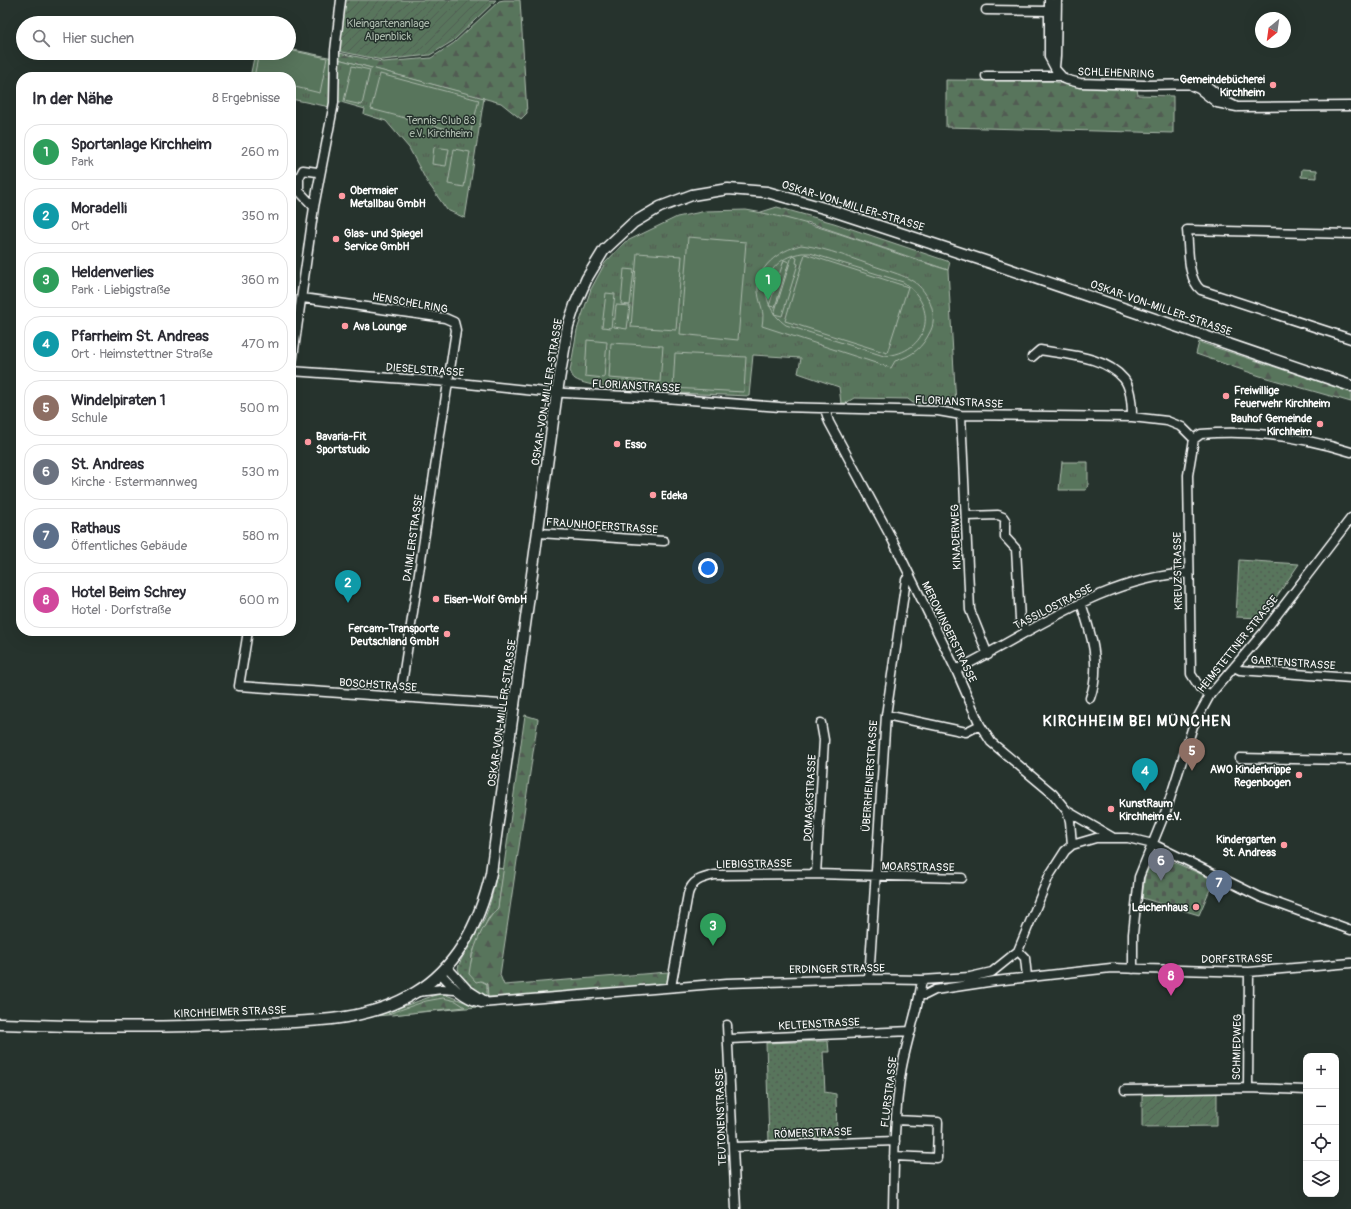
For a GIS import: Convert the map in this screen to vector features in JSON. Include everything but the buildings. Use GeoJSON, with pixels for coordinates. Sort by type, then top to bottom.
{"type":"FeatureCollection","features":[{"type":"Feature","properties":{"kind":"main road","name":"OSKAR-VON-MILLER-STRASSE"},"geometry":{"type":"LineString","coordinates":[[443,969],[469,936],[476,924],[488,890],[500,820],[557,392],[568,326],[575,305],[587,278],[604,250],[633,223],[660,207],[692,194],[728,190],[767,192],[821,207],[984,260],[1351,386]]}},
{"type":"Feature","properties":{"kind":"main road","name":"KIRCHHEIMER STRASSE"},"geometry":{"type":"LineString","coordinates":[[0,1024],[189,1027],[313,1021],[372,1012],[415,993],[443,969]]}},
{"type":"Feature","properties":{"kind":"street"},"geometry":{"type":"LineString","coordinates":[[296,341],[303,298],[314,207],[334,103],[335,55],[341,0]]}},
{"type":"Feature","properties":{"kind":"street"},"geometry":{"type":"LineString","coordinates":[[1049,0],[1049,57],[1060,76]]}},
{"type":"Feature","properties":{"kind":"street"},"geometry":{"type":"LineString","coordinates":[[1054,67],[1056,56],[1057,0]]}},
{"type":"Feature","properties":{"kind":"street"},"geometry":{"type":"LineString","coordinates":[[986,10],[1049,11]]}},
{"type":"Feature","properties":{"kind":"street","name":"SCHLEHENRING"},"geometry":{"type":"LineString","coordinates":[[986,76],[1060,76],[1069,81],[1080,83],[1184,86],[1205,84],[1227,102],[1237,106],[1351,106]]}},
{"type":"Feature","properties":{"kind":"street"},"geometry":{"type":"LineString","coordinates":[[314,207],[299,191],[299,178],[303,170],[317,172],[320,175]]}},
{"type":"Feature","properties":{"kind":"street"},"geometry":{"type":"LineString","coordinates":[[1351,234],[1188,230],[1192,272],[1196,286],[1201,290],[1351,338]]}},
{"type":"Feature","properties":{"kind":"street","name":"HENSCHELRING"},"geometry":{"type":"LineString","coordinates":[[303,298],[445,318],[454,322],[456,330],[449,382]]}},
{"type":"Feature","properties":{"kind":"street"},"geometry":{"type":"LineString","coordinates":[[1032,357],[1040,350],[1090,359],[1108,365],[1124,379],[1132,403],[1132,417]]}},
{"type":"Feature","properties":{"kind":"street","name":"DIESELSTRASSE"},"geometry":{"type":"LineString","coordinates":[[296,371],[449,382],[557,392]]}},
{"type":"Feature","properties":{"kind":"street","name":"DAIMLERSTRASSE"},"geometry":{"type":"LineString","coordinates":[[400,698],[449,382]]}},
{"type":"Feature","properties":{"kind":"street","name":"FLORIANSTRASSE"},"geometry":{"type":"LineString","coordinates":[[557,392],[825,409],[938,410],[961,414],[1132,417],[1167,421],[1182,427],[1194,439]]}},
{"type":"Feature","properties":{"kind":"street","name":"MEROWINGERSTRASSE"},"geometry":{"type":"LineString","coordinates":[[825,409],[830,422],[866,488],[956,670],[980,725],[991,742],[1053,794],[1067,811],[1070,821],[1072,845]]}},
{"type":"Feature","properties":{"kind":"street","name":"KINADERWEG"},"geometry":{"type":"LineString","coordinates":[[961,414],[967,516],[970,610],[988,655]]}},
{"type":"Feature","properties":{"kind":"street"},"geometry":{"type":"LineString","coordinates":[[1194,439],[1201,434],[1251,432],[1319,441],[1351,452]]}},
{"type":"Feature","properties":{"kind":"street","name":"KREUZSTRASSE"},"geometry":{"type":"LineString","coordinates":[[1194,439],[1188,475],[1188,573],[1191,674],[1200,688],[1210,695]]}},
{"type":"Feature","properties":{"kind":"street"},"geometry":{"type":"LineString","coordinates":[[967,516],[998,515],[1003,517],[1005,520],[1005,536],[1016,549],[1020,619],[1028,632]]}},
{"type":"Feature","properties":{"kind":"street","name":"HEIMSTETTNER STRASSE"},"geometry":{"type":"LineString","coordinates":[[1134,969],[1133,934],[1136,892],[1139,877],[1167,808],[1193,726],[1210,695],[1263,633],[1351,518]]}},
{"type":"Feature","properties":{"kind":"street","name":"FRAUNHOFERSTRASSE"},"geometry":{"type":"LineString","coordinates":[[539,533],[664,541]]}},
{"type":"Feature","properties":{"kind":"street","name":"TASSILOSTRASSE"},"geometry":{"type":"LineString","coordinates":[[956,670],[988,655],[1081,603],[1116,589],[1165,574],[1188,573]]}},
{"type":"Feature","properties":{"kind":"street","name":"ÜBERRHEINERSTRASSE"},"geometry":{"type":"LineString","coordinates":[[869,979],[874,877],[886,715],[906,580],[910,577]]}},
{"type":"Feature","properties":{"kind":"street"},"geometry":{"type":"LineString","coordinates":[[1081,603],[1093,641],[1095,675],[1094,688],[1090,698]]}},
{"type":"Feature","properties":{"kind":"street","name":"BOSCHSTRASSE"},"geometry":{"type":"LineString","coordinates":[[247,636],[239,686],[515,705]]}},
{"type":"Feature","properties":{"kind":"street","name":"GARTENSTRASSE"},"geometry":{"type":"LineString","coordinates":[[1234,667],[1240,670],[1351,678]]}},
{"type":"Feature","properties":{"kind":"street"},"geometry":{"type":"LineString","coordinates":[[886,715],[966,732],[980,725]]}},
{"type":"Feature","properties":{"kind":"street","name":"DOMAGKSTRASSE"},"geometry":{"type":"LineString","coordinates":[[816,874],[824,740],[821,723]]}},
{"type":"Feature","properties":{"kind":"street"},"geometry":{"type":"LineString","coordinates":[[1240,758],[1351,760]]}},
{"type":"Feature","properties":{"kind":"street"},"geometry":{"type":"LineString","coordinates":[[1067,811],[1112,837]]}},
{"type":"Feature","properties":{"kind":"street"},"geometry":{"type":"LineString","coordinates":[[1072,845],[1096,838],[1112,837],[1153,844],[1260,897],[1293,911],[1351,930]]}},
{"type":"Feature","properties":{"kind":"street","name":"ERDINGER STRASSE"},"geometry":{"type":"LineString","coordinates":[[415,993],[442,988],[455,990],[470,1000],[481,1003],[727,983],[869,979],[922,980],[970,977],[992,972],[1018,951],[1049,876],[1059,860],[1072,845]]}},
{"type":"Feature","properties":{"kind":"street","name":"LIEBIGSTRASSE"},"geometry":{"type":"LineString","coordinates":[[671,987],[688,894],[690,888],[700,879],[715,875],[816,874],[874,877]]}},
{"type":"Feature","properties":{"kind":"street","name":"MOARSTRASSE"},"geometry":{"type":"LineString","coordinates":[[874,877],[962,878]]}},
{"type":"Feature","properties":{"kind":"street"},"geometry":{"type":"LineString","coordinates":[[1018,951],[1025,958],[1027,977]]}},
{"type":"Feature","properties":{"kind":"street","name":"DORFSTRASSE"},"geometry":{"type":"LineString","coordinates":[[920,995],[925,995],[935,990],[994,981],[1111,968],[1249,972],[1351,963]]}},
{"type":"Feature","properties":{"kind":"street"},"geometry":{"type":"LineString","coordinates":[[443,969],[467,989],[488,1002]]}},
{"type":"Feature","properties":{"kind":"street","name":"ERDINGER STRASSE"},"geometry":{"type":"LineString","coordinates":[[443,969],[455,990]]}},
{"type":"Feature","properties":{"kind":"street"},"geometry":{"type":"LineString","coordinates":[[992,972],[994,981]]}},
{"type":"Feature","properties":{"kind":"street","name":"SCHMIEDWEG"},"geometry":{"type":"LineString","coordinates":[[1249,972],[1248,1088],[1303,1090]]}},
{"type":"Feature","properties":{"kind":"street","name":"FLURSTRASSE"},"geometry":{"type":"LineString","coordinates":[[893,1209],[894,1141],[901,1072],[920,995],[922,980]]}},
{"type":"Feature","properties":{"kind":"street","name":"TEUTONENSTRASSE"},"geometry":{"type":"LineString","coordinates":[[728,1025],[736,1209]]}},
{"type":"Feature","properties":{"kind":"street","name":"KELTENSTRASSE"},"geometry":{"type":"LineString","coordinates":[[729,1039],[911,1030]]}},
{"type":"Feature","properties":{"kind":"street"},"geometry":{"type":"LineString","coordinates":[[1125,1090],[1248,1088]]}},
{"type":"Feature","properties":{"kind":"street"},"geometry":{"type":"LineString","coordinates":[[894,1156],[937,1158],[938,1122],[896,1120]]}},
{"type":"Feature","properties":{"kind":"street","name":"RÖMERSTRASSE"},"geometry":{"type":"LineString","coordinates":[[733,1147],[894,1141]]}},
{"type":"Feature","properties":{"kind":"green space","name":"Kleingartenanlage Alpenblick"},"geometry":{"type":"Polygon","coordinates":[[[345,0],[496,0],[453,41],[430,55],[382,60],[338,51],[345,0]]]}},
{"type":"Feature","properties":{"kind":"green space"},"geometry":{"type":"Polygon","coordinates":[[[520,0],[527,113],[521,119],[501,103],[338,59],[339,53],[383,62],[431,58],[454,43],[499,1],[520,0]]]}},
{"type":"Feature","properties":{"kind":"green space","name":"Tennis-Club 83 e.V. Kirchheim"},"geometry":{"type":"Polygon","coordinates":[[[296,50],[338,59],[484,98],[465,218],[447,210],[426,180],[409,148],[386,121],[364,114],[365,109],[337,101],[330,107],[296,100],[296,72],[251,72],[254,60],[296,60],[296,50]]]}},
{"type":"Feature","properties":{"kind":"green space"},"geometry":{"type":"Polygon","coordinates":[[[296,51],[327,58],[320,93],[296,87],[296,72],[255,72],[258,60],[296,60],[296,51]]]}},
{"type":"Feature","properties":{"kind":"green space"},"geometry":{"type":"Polygon","coordinates":[[[352,66],[370,70],[362,105],[344,101],[352,66]]]}},
{"type":"Feature","properties":{"kind":"green space"},"geometry":{"type":"Polygon","coordinates":[[[380,74],[479,100],[470,135],[371,109],[380,74]]]}},
{"type":"Feature","properties":{"kind":"green space"},"geometry":{"type":"Polygon","coordinates":[[[946,80],[1052,81],[1067,85],[1137,89],[1138,95],[1173,96],[1173,133],[946,127],[946,80]]]}},
{"type":"Feature","properties":{"kind":"green space"},"geometry":{"type":"Polygon","coordinates":[[[434,147],[449,149],[446,166],[432,164],[434,147]]]}},
{"type":"Feature","properties":{"kind":"green space"},"geometry":{"type":"Polygon","coordinates":[[[454,149],[470,152],[464,187],[448,184],[454,149]]]}},
{"type":"Feature","properties":{"kind":"green space"},"geometry":{"type":"Polygon","coordinates":[[[1302,169],[1317,170],[1317,178],[1301,177],[1302,169]]]}},
{"type":"Feature","properties":{"kind":"green space"},"geometry":{"type":"Polygon","coordinates":[[[777,207],[834,223],[950,262],[948,270],[807,222],[800,228],[758,213],[777,207]]]}},
{"type":"Feature","properties":{"kind":"green space"},"geometry":{"type":"Polygon","coordinates":[[[746,210],[798,221],[948,270],[956,404],[913,403],[908,399],[854,398],[846,403],[841,403],[839,387],[798,373],[801,358],[753,355],[749,396],[653,392],[653,389],[643,388],[642,391],[597,386],[581,382],[574,378],[570,371],[577,330],[591,289],[605,263],[625,242],[677,217],[706,211],[746,210]]]}},
{"type":"Feature","properties":{"kind":"green space"},"geometry":{"type":"Polygon","coordinates":[[[688,237],[746,242],[738,340],[680,334],[688,237]]]}},
{"type":"Feature","properties":{"kind":"green space"},"geometry":{"type":"Polygon","coordinates":[[[801,245],[831,251],[906,277],[914,282],[924,291],[932,311],[933,324],[925,341],[917,350],[895,361],[891,368],[762,326],[763,312],[758,292],[758,283],[761,275],[770,261],[785,251],[801,245]],[[802,253],[789,257],[778,264],[771,272],[767,283],[766,294],[769,305],[776,316],[786,325],[884,356],[899,353],[911,347],[920,338],[924,327],[925,316],[922,304],[915,292],[903,282],[810,253],[802,253]]]}},
{"type":"Feature","properties":{"kind":"green space"},"geometry":{"type":"Polygon","coordinates":[[[637,253],[682,256],[676,330],[631,327],[637,253]]]}},
{"type":"Feature","properties":{"kind":"green space"},"geometry":{"type":"Polygon","coordinates":[[[805,254],[908,287],[887,353],[785,321],[805,254]]]}},
{"type":"Feature","properties":{"kind":"green space"},"geometry":{"type":"Polygon","coordinates":[[[792,256],[797,258],[796,263],[798,264],[782,316],[774,314],[792,256]]]}},
{"type":"Feature","properties":{"kind":"green space"},"geometry":{"type":"Polygon","coordinates":[[[784,260],[789,262],[775,307],[769,306],[784,260]]]}},
{"type":"Feature","properties":{"kind":"green space"},"geometry":{"type":"Polygon","coordinates":[[[624,269],[634,270],[630,305],[621,304],[624,269]]]}},
{"type":"Feature","properties":{"kind":"green space"},"geometry":{"type":"Polygon","coordinates":[[[606,293],[615,294],[611,328],[602,327],[606,293]]]}},
{"type":"Feature","properties":{"kind":"green space"},"geometry":{"type":"Polygon","coordinates":[[[616,305],[630,306],[627,329],[614,327],[616,305]]]}},
{"type":"Feature","properties":{"kind":"green space"},"geometry":{"type":"Polygon","coordinates":[[[587,340],[607,342],[604,378],[585,376],[587,340]]]}},
{"type":"Feature","properties":{"kind":"green space"},"geometry":{"type":"Polygon","coordinates":[[[1199,342],[1351,392],[1351,402],[1260,376],[1196,354],[1199,342]]]}},
{"type":"Feature","properties":{"kind":"green space"},"geometry":{"type":"Polygon","coordinates":[[[611,343],[663,346],[660,382],[609,378],[611,343]]]}},
{"type":"Feature","properties":{"kind":"green space"},"geometry":{"type":"Polygon","coordinates":[[[675,353],[746,357],[744,392],[673,388],[675,353]]]}},
{"type":"Feature","properties":{"kind":"green space"},"geometry":{"type":"Polygon","coordinates":[[[1062,462],[1088,462],[1088,485],[1086,490],[1059,490],[1062,462]]]}},
{"type":"Feature","properties":{"kind":"green space"},"geometry":{"type":"Polygon","coordinates":[[[1239,560],[1299,564],[1262,618],[1236,617],[1239,560]]]}},
{"type":"Feature","properties":{"kind":"green space"},"geometry":{"type":"Polygon","coordinates":[[[525,715],[538,719],[500,975],[504,985],[668,972],[667,984],[640,988],[488,997],[487,984],[481,981],[476,982],[469,974],[472,956],[478,938],[487,922],[498,908],[525,715]]]}},
{"type":"Feature","properties":{"kind":"green space"},"geometry":{"type":"Polygon","coordinates":[[[1156,854],[1214,880],[1199,915],[1142,898],[1145,875],[1156,854]]]}},
{"type":"Feature","properties":{"kind":"green space"},"geometry":{"type":"Polygon","coordinates":[[[498,868],[504,869],[498,908],[488,919],[472,954],[470,974],[487,984],[487,999],[473,990],[465,982],[458,968],[463,956],[486,916],[498,868]]]}},
{"type":"Feature","properties":{"kind":"green space"},"geometry":{"type":"Polygon","coordinates":[[[441,993],[478,1007],[376,1016],[441,993]]]}},
{"type":"Feature","properties":{"kind":"green space"},"geometry":{"type":"Polygon","coordinates":[[[443,998],[456,1001],[465,1007],[392,1015],[388,1014],[426,1001],[443,998]]]}},
{"type":"Feature","properties":{"kind":"green space"},"geometry":{"type":"Polygon","coordinates":[[[828,1041],[829,1052],[823,1052],[825,1092],[836,1094],[837,1140],[769,1142],[766,1043],[828,1041]]]}},
{"type":"Feature","properties":{"kind":"green space"},"geometry":{"type":"Polygon","coordinates":[[[1217,1091],[1217,1126],[1142,1127],[1142,1092],[1217,1091]]]}},
{"type":"Feature","properties":{"kind":"place","name":"Gemeindebücherei Kirchheim"},"geometry":{"type":"Point","coordinates":[1273,85]}},
{"type":"Feature","properties":{"kind":"place","name":"Obermaier Metallbau GmbH"},"geometry":{"type":"Point","coordinates":[342,196]}},
{"type":"Feature","properties":{"kind":"place","name":"Glas- und Spiegel Service GmbH"},"geometry":{"type":"Point","coordinates":[336,239]}},
{"type":"Feature","properties":{"kind":"place","name":"Sportanlage Kirchheim"},"geometry":{"type":"Point","coordinates":[768,300]}},
{"type":"Feature","properties":{"kind":"place","name":"Ava Lounge"},"geometry":{"type":"Point","coordinates":[345,326]}},
{"type":"Feature","properties":{"kind":"place","name":"Freiwillige Feuerwehr Kirchheim"},"geometry":{"type":"Point","coordinates":[1226,396]}},
{"type":"Feature","properties":{"kind":"place","name":"Bauhof Gemeinde Kirchheim"},"geometry":{"type":"Point","coordinates":[1320,424]}},
{"type":"Feature","properties":{"kind":"place","name":"Bavaria-Fit Sportstudio"},"geometry":{"type":"Point","coordinates":[308,442]}},
{"type":"Feature","properties":{"kind":"place","name":"Esso"},"geometry":{"type":"Point","coordinates":[617,444]}},
{"type":"Feature","properties":{"kind":"place","name":"Edeka"},"geometry":{"type":"Point","coordinates":[653,495]}},
{"type":"Feature","properties":{"kind":"place","name":"Eisen-Wolf GmbH"},"geometry":{"type":"Point","coordinates":[436,599]}},
{"type":"Feature","properties":{"kind":"place","name":"Moradelli"},"geometry":{"type":"Point","coordinates":[348,603]}},
{"type":"Feature","properties":{"kind":"place","name":"Fercam-Transporte Deutschland GmbH"},"geometry":{"type":"Point","coordinates":[447,634]}},
{"type":"Feature","properties":{"kind":"place","name":"Windelpiraten 1"},"geometry":{"type":"Point","coordinates":[1192,771]}},
{"type":"Feature","properties":{"kind":"place","name":"AWO Kinderkrippe Regenbogen"},"geometry":{"type":"Point","coordinates":[1299,775]}},
{"type":"Feature","properties":{"kind":"place","name":"Pfarrheim St. Andreas"},"geometry":{"type":"Point","coordinates":[1145,791]}},
{"type":"Feature","properties":{"kind":"place","name":"KunstRaum Kirchheim e.V."},"geometry":{"type":"Point","coordinates":[1111,809]}},
{"type":"Feature","properties":{"kind":"place","name":"Kindergarten St. Andreas"},"geometry":{"type":"Point","coordinates":[1284,845]}},
{"type":"Feature","properties":{"kind":"place","name":"St. Andreas"},"geometry":{"type":"Point","coordinates":[1161,881]}},
{"type":"Feature","properties":{"kind":"place","name":"Rathaus"},"geometry":{"type":"Point","coordinates":[1219,903]}},
{"type":"Feature","properties":{"kind":"place","name":"Leichenhaus"},"geometry":{"type":"Point","coordinates":[1196,907]}},
{"type":"Feature","properties":{"kind":"place","name":"Heldenverlies"},"geometry":{"type":"Point","coordinates":[713,946]}},
{"type":"Feature","properties":{"kind":"place","name":"Hotel Beim Schrey"},"geometry":{"type":"Point","coordinates":[1171,996]}},
{"type":"Feature","properties":{"kind":"district","name":"KIRCHHEIM BEI MÜNCHEN"},"geometry":{"type":"Point","coordinates":[1137,721]}}]}
